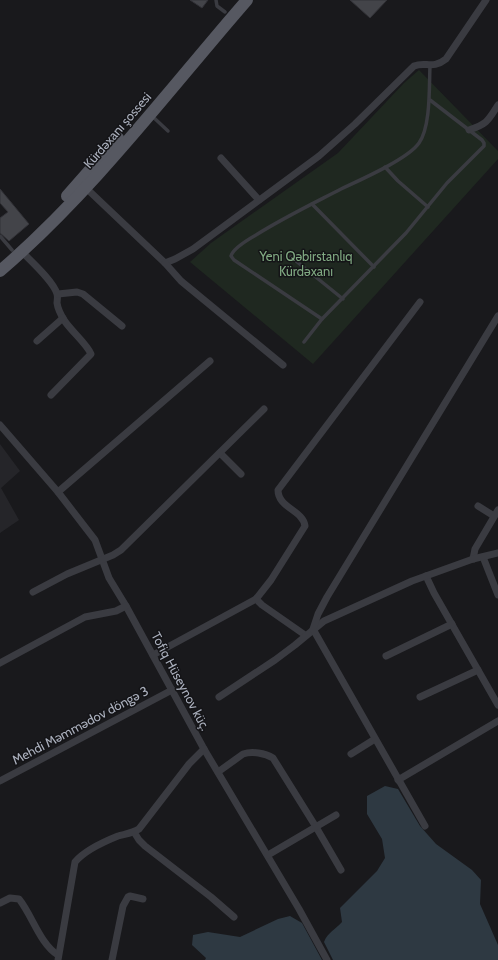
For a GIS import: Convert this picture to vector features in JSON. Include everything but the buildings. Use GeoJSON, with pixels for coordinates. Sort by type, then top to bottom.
{"type":"FeatureCollection","features":[{"type":"Feature","properties":{"kind":"main road","name":"Kürdəxanı şossesi"},"geometry":{"type":"LineString","coordinates":[[0,271],[37,227],[80,181],[236,0]]}},
{"type":"Feature","properties":{"kind":"main road","name":"Kürdəxanı şossesi"},"geometry":{"type":"LineString","coordinates":[[0,260],[17,251],[42,233],[86,188],[246,0]]}},
{"type":"Feature","properties":{"kind":"street"},"geometry":{"type":"LineString","coordinates":[[165,262],[175,259],[193,249],[319,156],[355,124],[414,66],[418,64],[430,66],[446,59],[486,0]]}},
{"type":"Feature","properties":{"kind":"street"},"geometry":{"type":"LineString","coordinates":[[469,130],[482,126],[487,122],[498,105]]}},
{"type":"Feature","properties":{"kind":"street"},"geometry":{"type":"LineString","coordinates":[[221,158],[259,200]]}},
{"type":"Feature","properties":{"kind":"street"},"geometry":{"type":"LineString","coordinates":[[86,188],[165,262],[181,281],[283,365]]}},
{"type":"Feature","properties":{"kind":"street"},"geometry":{"type":"LineString","coordinates":[[17,251],[40,271],[58,294],[58,309],[71,330],[91,354],[51,395]]}},
{"type":"Feature","properties":{"kind":"street"},"geometry":{"type":"LineString","coordinates":[[58,294],[78,292],[83,294],[122,326]]}},
{"type":"Feature","properties":{"kind":"street"},"geometry":{"type":"LineString","coordinates":[[153,655],[256,599],[271,580],[305,526],[302,519],[280,501],[278,490],[420,302]]}},
{"type":"Feature","properties":{"kind":"street"},"geometry":{"type":"LineString","coordinates":[[425,826],[313,629],[318,614],[327,597],[498,316]]}},
{"type":"Feature","properties":{"kind":"street"},"geometry":{"type":"LineString","coordinates":[[37,341],[63,318]]}},
{"type":"Feature","properties":{"kind":"street"},"geometry":{"type":"LineString","coordinates":[[58,492],[210,361]]}},
{"type":"Feature","properties":{"kind":"street"},"geometry":{"type":"LineString","coordinates":[[33,592],[67,574],[114,555],[121,550],[264,409]]}},
{"type":"Feature","properties":{"kind":"street","name":"Tofiq Hüseynov küç."},"geometry":{"type":"LineString","coordinates":[[0,425],[58,492],[94,540],[109,578],[126,606],[204,749],[299,909],[327,960]]}},
{"type":"Feature","properties":{"kind":"street"},"geometry":{"type":"LineString","coordinates":[[220,453],[241,474]]}},
{"type":"Feature","properties":{"kind":"street"},"geometry":{"type":"LineString","coordinates":[[473,559],[475,549],[496,513],[478,506]]}},
{"type":"Feature","properties":{"kind":"street"},"geometry":{"type":"LineString","coordinates":[[219,697],[295,645],[305,635],[324,621],[426,576],[473,559],[498,552]]}},
{"type":"Feature","properties":{"kind":"street"},"geometry":{"type":"LineString","coordinates":[[483,557],[498,595]]}},
{"type":"Feature","properties":{"kind":"street"},"geometry":{"type":"LineString","coordinates":[[426,576],[498,705]]}},
{"type":"Feature","properties":{"kind":"street"},"geometry":{"type":"LineString","coordinates":[[256,599],[262,605],[305,635]]}},
{"type":"Feature","properties":{"kind":"street"},"geometry":{"type":"LineString","coordinates":[[0,662],[85,617],[116,611],[126,606]]}},
{"type":"Feature","properties":{"kind":"street"},"geometry":{"type":"LineString","coordinates":[[386,656],[452,624]]}},
{"type":"Feature","properties":{"kind":"street"},"geometry":{"type":"LineString","coordinates":[[420,697],[478,670]]}},
{"type":"Feature","properties":{"kind":"street","name":"Mehdi Məmmədov döngə 3"},"geometry":{"type":"LineString","coordinates":[[0,782],[172,690]]}},
{"type":"Feature","properties":{"kind":"street"},"geometry":{"type":"LineString","coordinates":[[398,780],[498,721]]}},
{"type":"Feature","properties":{"kind":"street"},"geometry":{"type":"LineString","coordinates":[[352,754],[375,740]]}},
{"type":"Feature","properties":{"kind":"street"},"geometry":{"type":"LineString","coordinates":[[58,958],[75,862],[80,856],[89,851],[117,837],[134,832],[144,824],[190,764],[204,749]]}},
{"type":"Feature","properties":{"kind":"street"},"geometry":{"type":"LineString","coordinates":[[218,772],[248,752],[273,758],[341,870]]}},
{"type":"Feature","properties":{"kind":"street"},"geometry":{"type":"LineString","coordinates":[[268,856],[336,815]]}},
{"type":"Feature","properties":{"kind":"street"},"geometry":{"type":"LineString","coordinates":[[134,832],[145,846],[211,897],[234,917]]}},
{"type":"Feature","properties":{"kind":"street"},"geometry":{"type":"LineString","coordinates":[[112,960],[123,906],[130,896],[142,900]]}},
{"type":"Feature","properties":{"kind":"street"},"geometry":{"type":"LineString","coordinates":[[0,903],[10,898],[19,899],[25,906],[47,945],[58,958]]}},
{"type":"Feature","properties":{"kind":"lane"},"geometry":{"type":"LineString","coordinates":[[216,0],[216,6],[225,12]]}},
{"type":"Feature","properties":{"kind":"lane"},"geometry":{"type":"LineString","coordinates":[[322,319],[234,260],[231,256],[232,252],[247,240],[284,218],[385,167],[412,150],[419,143],[423,134],[430,100],[430,66]]}},
{"type":"Feature","properties":{"kind":"lane"},"geometry":{"type":"LineString","coordinates":[[304,342],[322,319],[406,233],[447,183],[484,146],[482,140],[430,100]]}},
{"type":"Feature","properties":{"kind":"lane"},"geometry":{"type":"LineString","coordinates":[[150,114],[168,131]]}},
{"type":"Feature","properties":{"kind":"lane"},"geometry":{"type":"LineString","coordinates":[[385,167],[398,181],[428,207]]}},
{"type":"Feature","properties":{"kind":"lane"},"geometry":{"type":"LineString","coordinates":[[312,204],[374,267]]}},
{"type":"Feature","properties":{"kind":"lane"},"geometry":{"type":"LineString","coordinates":[[0,236],[17,251]]}},
{"type":"Feature","properties":{"kind":"lane"},"geometry":{"type":"LineString","coordinates":[[291,257],[343,299]]}},
{"type":"Feature","properties":{"kind":"shaded area"},"geometry":{"type":"Polygon","coordinates":[[[0,444],[20,471],[1,488],[19,520],[0,533],[0,444]]]}},
{"type":"Feature","properties":{"kind":"shaded area"},"geometry":{"type":"Polygon","coordinates":[[[385,786],[398,789],[420,826],[436,844],[472,870],[481,880],[480,904],[498,945],[498,960],[333,960],[324,942],[330,933],[342,922],[340,908],[377,871],[385,858],[382,839],[367,814],[367,796],[385,786]]]}},
{"type":"Feature","properties":{"kind":"shaded area"},"geometry":{"type":"Polygon","coordinates":[[[290,916],[302,923],[322,960],[205,960],[206,958],[192,945],[193,935],[208,932],[240,937],[278,919],[290,916]]]}},
{"type":"Feature","properties":{"kind":"green space","name":"Yeni Qəbirstanlıq Kürdəxanı"},"geometry":{"type":"Polygon","coordinates":[[[419,70],[498,151],[498,159],[313,364],[190,262],[211,243],[338,153],[404,83],[419,70]]]}}]}
